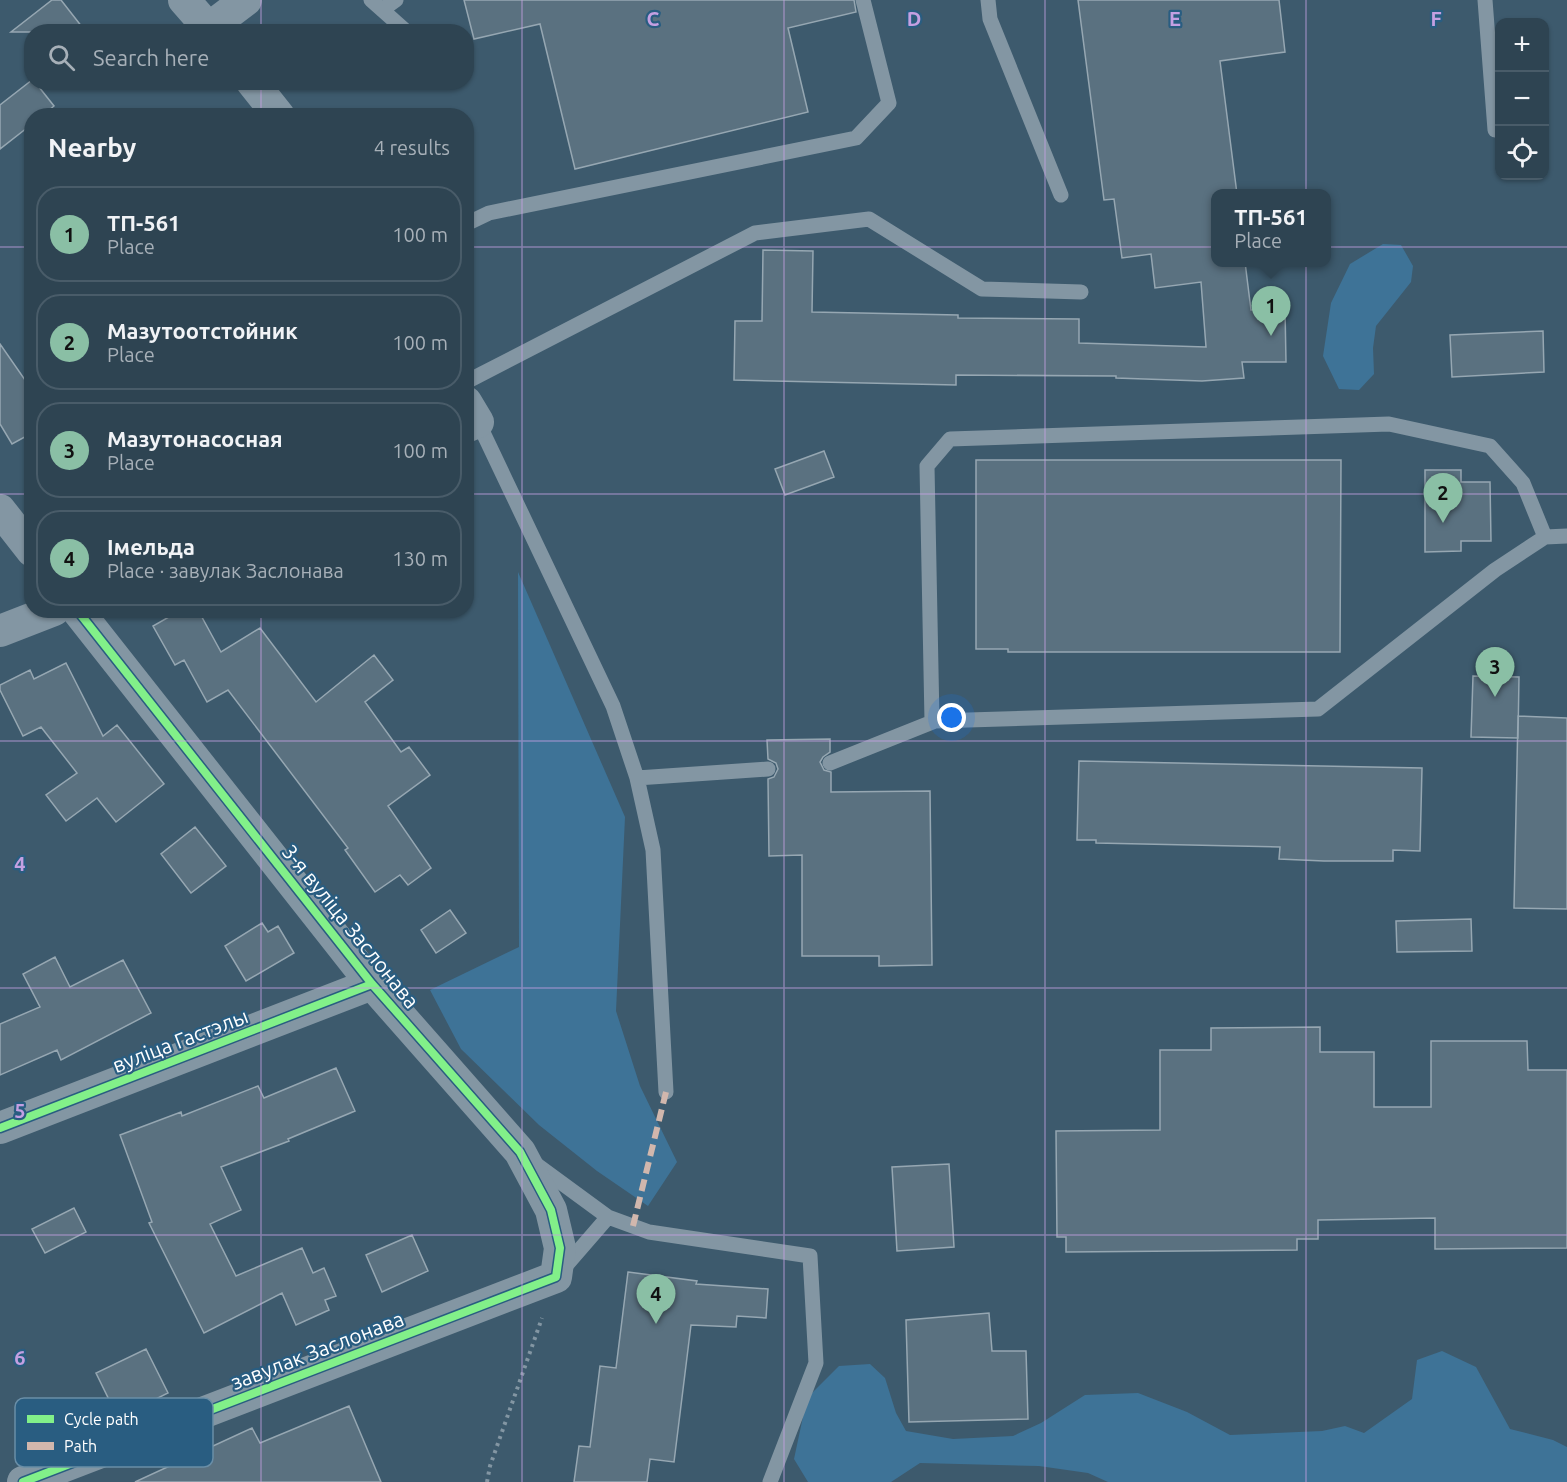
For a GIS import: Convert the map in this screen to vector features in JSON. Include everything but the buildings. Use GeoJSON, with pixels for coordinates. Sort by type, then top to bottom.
{"type":"FeatureCollection","features":[{"type":"Feature","properties":{"kind":"street"},"geometry":{"type":"LineString","coordinates":[[184,0],[205,24]]}},
{"type":"Feature","properties":{"kind":"street"},"geometry":{"type":"LineString","coordinates":[[217,24],[246,0]]}},
{"type":"Feature","properties":{"kind":"street"},"geometry":{"type":"LineString","coordinates":[[258,90],[273,108]]}},
{"type":"Feature","properties":{"kind":"street"},"geometry":{"type":"LineString","coordinates":[[0,510],[24,541]]}},
{"type":"Feature","properties":{"kind":"street"},"geometry":{"type":"LineString","coordinates":[[0,631],[33,618]]}},
{"type":"Feature","properties":{"kind":"street","name":"3-я вуліца Заслонава"},"geometry":{"type":"LineString","coordinates":[[83,618],[372,984],[520,1152],[551,1210],[560,1248],[556,1277]]}},
{"type":"Feature","properties":{"kind":"street","name":"вуліца Гастэлы"},"geometry":{"type":"LineString","coordinates":[[0,1128],[372,984]]}},
{"type":"Feature","properties":{"kind":"street","name":"завулак Заслонава"},"geometry":{"type":"LineString","coordinates":[[213,1409],[556,1277]]}},
{"type":"Feature","properties":{"kind":"street","name":"завулак Заслонава"},"geometry":{"type":"LineString","coordinates":[[22,1482],[61,1467]]}},
{"type":"Feature","properties":{"kind":"lane"},"geometry":{"type":"LineString","coordinates":[[376,5],[396,0]]}},
{"type":"Feature","properties":{"kind":"lane"},"geometry":{"type":"LineString","coordinates":[[474,220],[489,213],[856,138],[889,103],[863,0]]}},
{"type":"Feature","properties":{"kind":"lane"},"geometry":{"type":"LineString","coordinates":[[987,0],[990,19],[1060,195]]}},
{"type":"Feature","properties":{"kind":"lane"},"geometry":{"type":"LineString","coordinates":[[1485,0],[1495,130]]}},
{"type":"Feature","properties":{"kind":"lane"},"geometry":{"type":"LineString","coordinates":[[376,5],[398,24]]}},
{"type":"Feature","properties":{"kind":"lane"},"geometry":{"type":"LineString","coordinates":[[474,378],[755,234],[869,219],[982,289],[1081,292]]}},
{"type":"Feature","properties":{"kind":"lane"},"geometry":{"type":"LineString","coordinates":[[933,722],[927,466],[950,439],[1389,424],[1490,446],[1523,483],[1545,537]]}},
{"type":"Feature","properties":{"kind":"lane"},"geometry":{"type":"LineString","coordinates":[[474,425],[613,706],[637,778],[653,850],[666,1092]]}},
{"type":"Feature","properties":{"kind":"lane"},"geometry":{"type":"LineString","coordinates":[[830,763],[933,722],[1318,709],[1495,570],[1545,537],[1567,536]]}},
{"type":"Feature","properties":{"kind":"lane"},"geometry":{"type":"LineString","coordinates":[[637,778],[768,769]]}},
{"type":"Feature","properties":{"kind":"lane"},"geometry":{"type":"LineString","coordinates":[[520,1152],[608,1217],[650,1232],[810,1256],[816,1363],[770,1482]]}},
{"type":"Feature","properties":{"kind":"lane"},"geometry":{"type":"LineString","coordinates":[[556,1277],[608,1217]]}},
{"type":"Feature","properties":{"kind":"path"},"geometry":{"type":"LineString","coordinates":[[487,1482],[490,1466],[556,1277]]}},
{"type":"Feature","properties":{"kind":"shaded area"},"geometry":{"type":"Polygon","coordinates":[[[1383,244],[1401,245],[1413,266],[1411,282],[1376,326],[1373,348],[1374,374],[1359,390],[1339,389],[1323,356],[1331,303],[1350,264],[1383,244]]]}},
{"type":"Feature","properties":{"kind":"shaded area"},"geometry":{"type":"Polygon","coordinates":[[[518,572],[625,817],[616,1011],[640,1086],[677,1162],[648,1206],[597,1171],[539,1125],[461,1049],[430,990],[519,947],[518,572]]]}},
{"type":"Feature","properties":{"kind":"shaded area"},"geometry":{"type":"Polygon","coordinates":[[[1442,1351],[1476,1367],[1510,1429],[1553,1440],[1567,1447],[1567,1482],[1108,1482],[1088,1473],[1039,1466],[920,1463],[891,1482],[808,1482],[794,1459],[807,1398],[839,1366],[870,1364],[885,1378],[896,1413],[906,1431],[953,1439],[1013,1436],[1041,1423],[1085,1395],[1138,1393],[1187,1412],[1230,1435],[1322,1431],[1345,1426],[1364,1433],[1412,1399],[1417,1360],[1442,1351]]]}},
{"type":"Feature","properties":{"kind":"marked path"},"geometry":{"type":"LineString","coordinates":[[633,1226],[666,1092]]}},
{"type":"Feature","properties":{"kind":"cycle path"},"geometry":{"type":"LineString","coordinates":[[83,618],[372,984],[520,1152],[551,1210],[560,1248],[556,1277],[213,1409]]}},
{"type":"Feature","properties":{"kind":"cycle path"},"geometry":{"type":"LineString","coordinates":[[0,1128],[372,984]]}},
{"type":"Feature","properties":{"kind":"cycle path"},"geometry":{"type":"LineString","coordinates":[[23,1482],[62,1467]]}},
{"type":"Feature","properties":{"kind":"place","name":"ТП-561"},"geometry":{"type":"Point","coordinates":[1271,336]}},
{"type":"Feature","properties":{"kind":"place","name":"Мазутоотстойник"},"geometry":{"type":"Point","coordinates":[1443,523]}},
{"type":"Feature","properties":{"kind":"place","name":"Мазутонасосная"},"geometry":{"type":"Point","coordinates":[1495,697]}},
{"type":"Feature","properties":{"kind":"place","name":"Імельда"},"geometry":{"type":"Point","coordinates":[656,1324]}}]}
